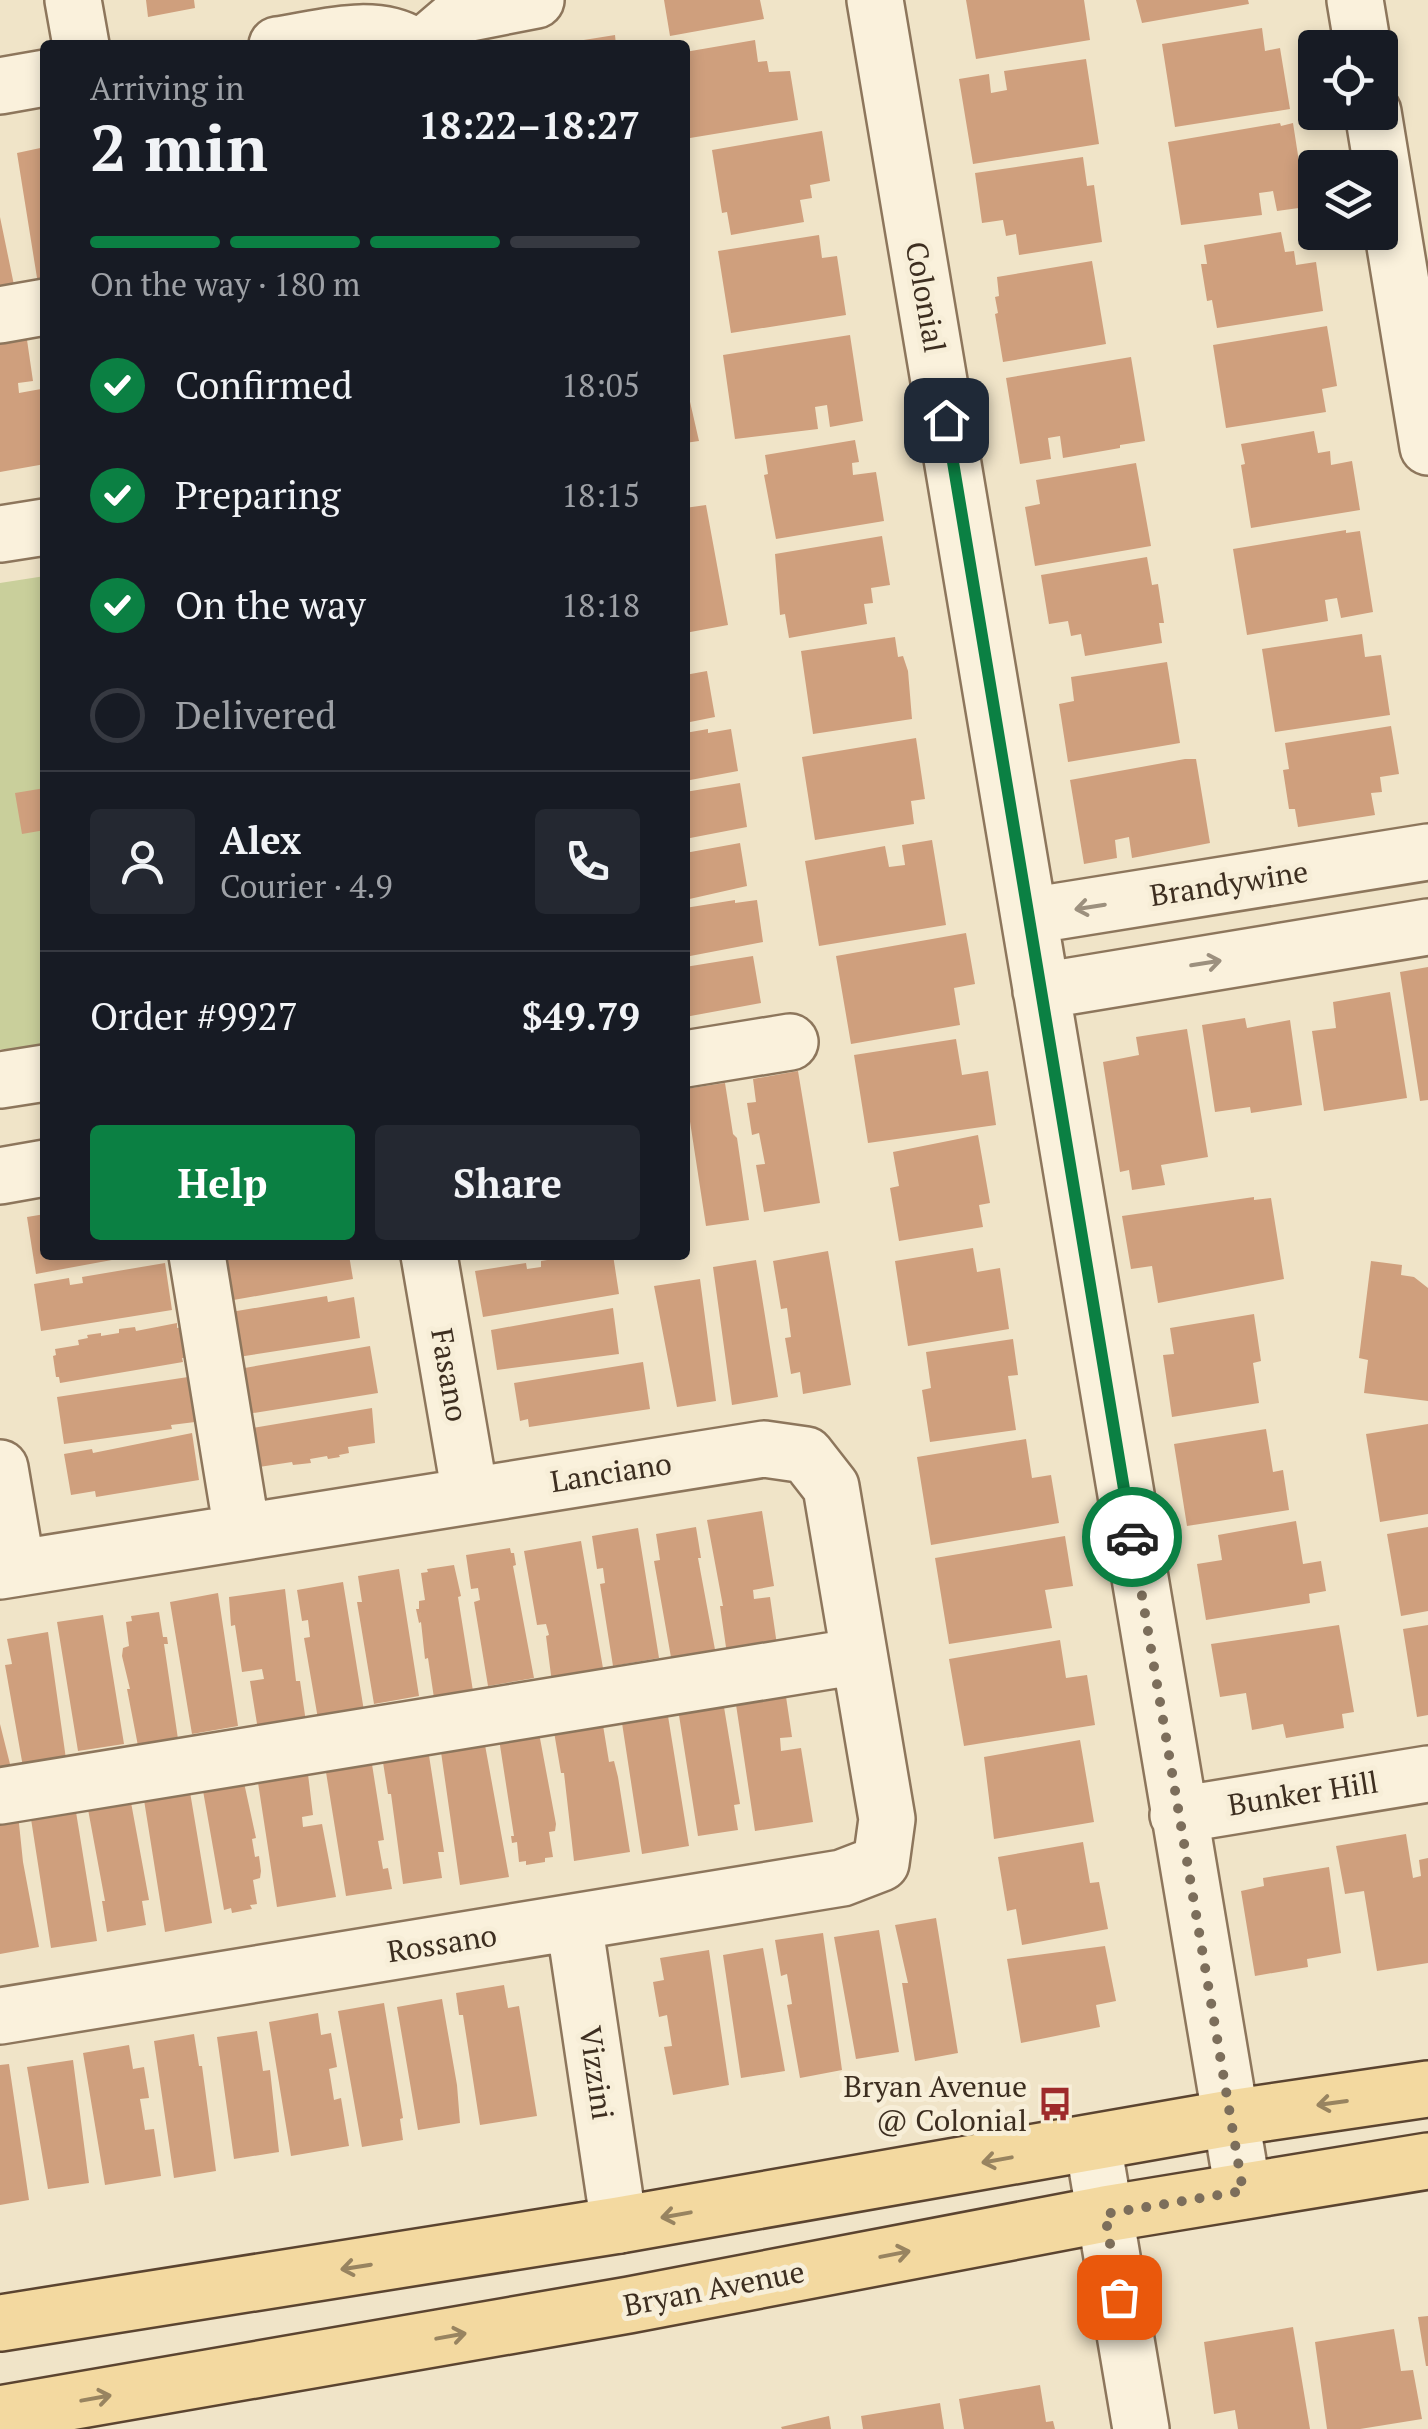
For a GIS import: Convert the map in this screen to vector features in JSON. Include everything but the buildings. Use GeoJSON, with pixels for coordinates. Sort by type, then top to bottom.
{"type":"FeatureCollection","features":[{"type":"Feature","properties":{"kind":"main road"},"geometry":{"type":"LineString","coordinates":[[0,2323],[619,2225],[1230,2118],[1428,2089]]}},
{"type":"Feature","properties":{"kind":"main road","name":"Bryan Avenue"},"geometry":{"type":"LineString","coordinates":[[0,2414],[629,2305],[1105,2214],[1428,2161]]}},
{"type":"Feature","properties":{"kind":"street"},"geometry":{"type":"LineString","coordinates":[[73,0],[80,40]]}},
{"type":"Feature","properties":{"kind":"street"},"geometry":{"type":"LineString","coordinates":[[416,40],[460,15],[536,0]]}},
{"type":"Feature","properties":{"kind":"street","name":"Colonial"},"geometry":{"type":"LineString","coordinates":[[875,0],[1243,2191]]}},
{"type":"Feature","properties":{"kind":"street"},"geometry":{"type":"LineString","coordinates":[[1355,0],[1360,30]]}},
{"type":"Feature","properties":{"kind":"street"},"geometry":{"type":"LineString","coordinates":[[312,40],[368,32],[403,40]]}},
{"type":"Feature","properties":{"kind":"street"},"geometry":{"type":"LineString","coordinates":[[0,86],[40,79]]}},
{"type":"Feature","properties":{"kind":"street"},"geometry":{"type":"LineString","coordinates":[[1377,130],[1428,448]]}},
{"type":"Feature","properties":{"kind":"street"},"geometry":{"type":"LineString","coordinates":[[0,315],[40,308]]}},
{"type":"Feature","properties":{"kind":"street"},"geometry":{"type":"LineString","coordinates":[[0,534],[40,527]]}},
{"type":"Feature","properties":{"kind":"street","name":"Brandywine"},"geometry":{"type":"LineString","coordinates":[[1030,916],[1428,852]]}},
{"type":"Feature","properties":{"kind":"street"},"geometry":{"type":"LineString","coordinates":[[1041,990],[1428,927]]}},
{"type":"Feature","properties":{"kind":"street"},"geometry":{"type":"LineString","coordinates":[[690,1058],[790,1042]]}},
{"type":"Feature","properties":{"kind":"street"},"geometry":{"type":"LineString","coordinates":[[0,1080],[40,1074]]}},
{"type":"Feature","properties":{"kind":"street"},"geometry":{"type":"LineString","coordinates":[[0,1176],[40,1169]]}},
{"type":"Feature","properties":{"kind":"street"},"geometry":{"type":"LineString","coordinates":[[198,1260],[242,1531]]}},
{"type":"Feature","properties":{"kind":"street","name":"Fasano"},"geometry":{"type":"LineString","coordinates":[[431,1260],[470,1494]]}},
{"type":"Feature","properties":{"kind":"street","name":"Lanciano"},"geometry":{"type":"LineString","coordinates":[[8,1570],[764,1450],[806,1455],[831,1487],[887,1820],[881,1863]]}},
{"type":"Feature","properties":{"kind":"street"},"geometry":{"type":"LineString","coordinates":[[0,1468],[8,1570]]}},
{"type":"Feature","properties":{"kind":"street"},"geometry":{"type":"LineString","coordinates":[[0,1796],[860,1656]]}},
{"type":"Feature","properties":{"kind":"street","name":"Bunker Hill"},"geometry":{"type":"LineString","coordinates":[[1178,1815],[1428,1774]]}},
{"type":"Feature","properties":{"kind":"street","name":"Rossano"},"geometry":{"type":"LineString","coordinates":[[0,2016],[842,1878],[881,1863]]}},
{"type":"Feature","properties":{"kind":"street","name":"Vizzini"},"geometry":{"type":"LineString","coordinates":[[574,1922],[619,2225]]}},
{"type":"Feature","properties":{"kind":"street"},"geometry":{"type":"LineString","coordinates":[[1093,2144],[1141,2429]]}},
{"type":"Feature","properties":{"kind":"green space"},"geometry":{"type":"Polygon","coordinates":[[[40,577],[40,1046],[12,1051],[0,1049],[0,583],[40,577]]]}},
{"type":"Feature","properties":{"kind":"way so far"},"geometry":{"type":"LineString","coordinates":[[1119,2297],[1105,2214],[1243,2191],[1132,1537]]}},
{"type":"Feature","properties":{"kind":"place","name":"Bryan Avenue @ Colonial"},"geometry":{"type":"Point","coordinates":[1055,2104]}},
{"type":"Feature","properties":{"kind":"route"},"geometry":{"type":"LineString","coordinates":[[946,420],[1132,1537]]}}]}
